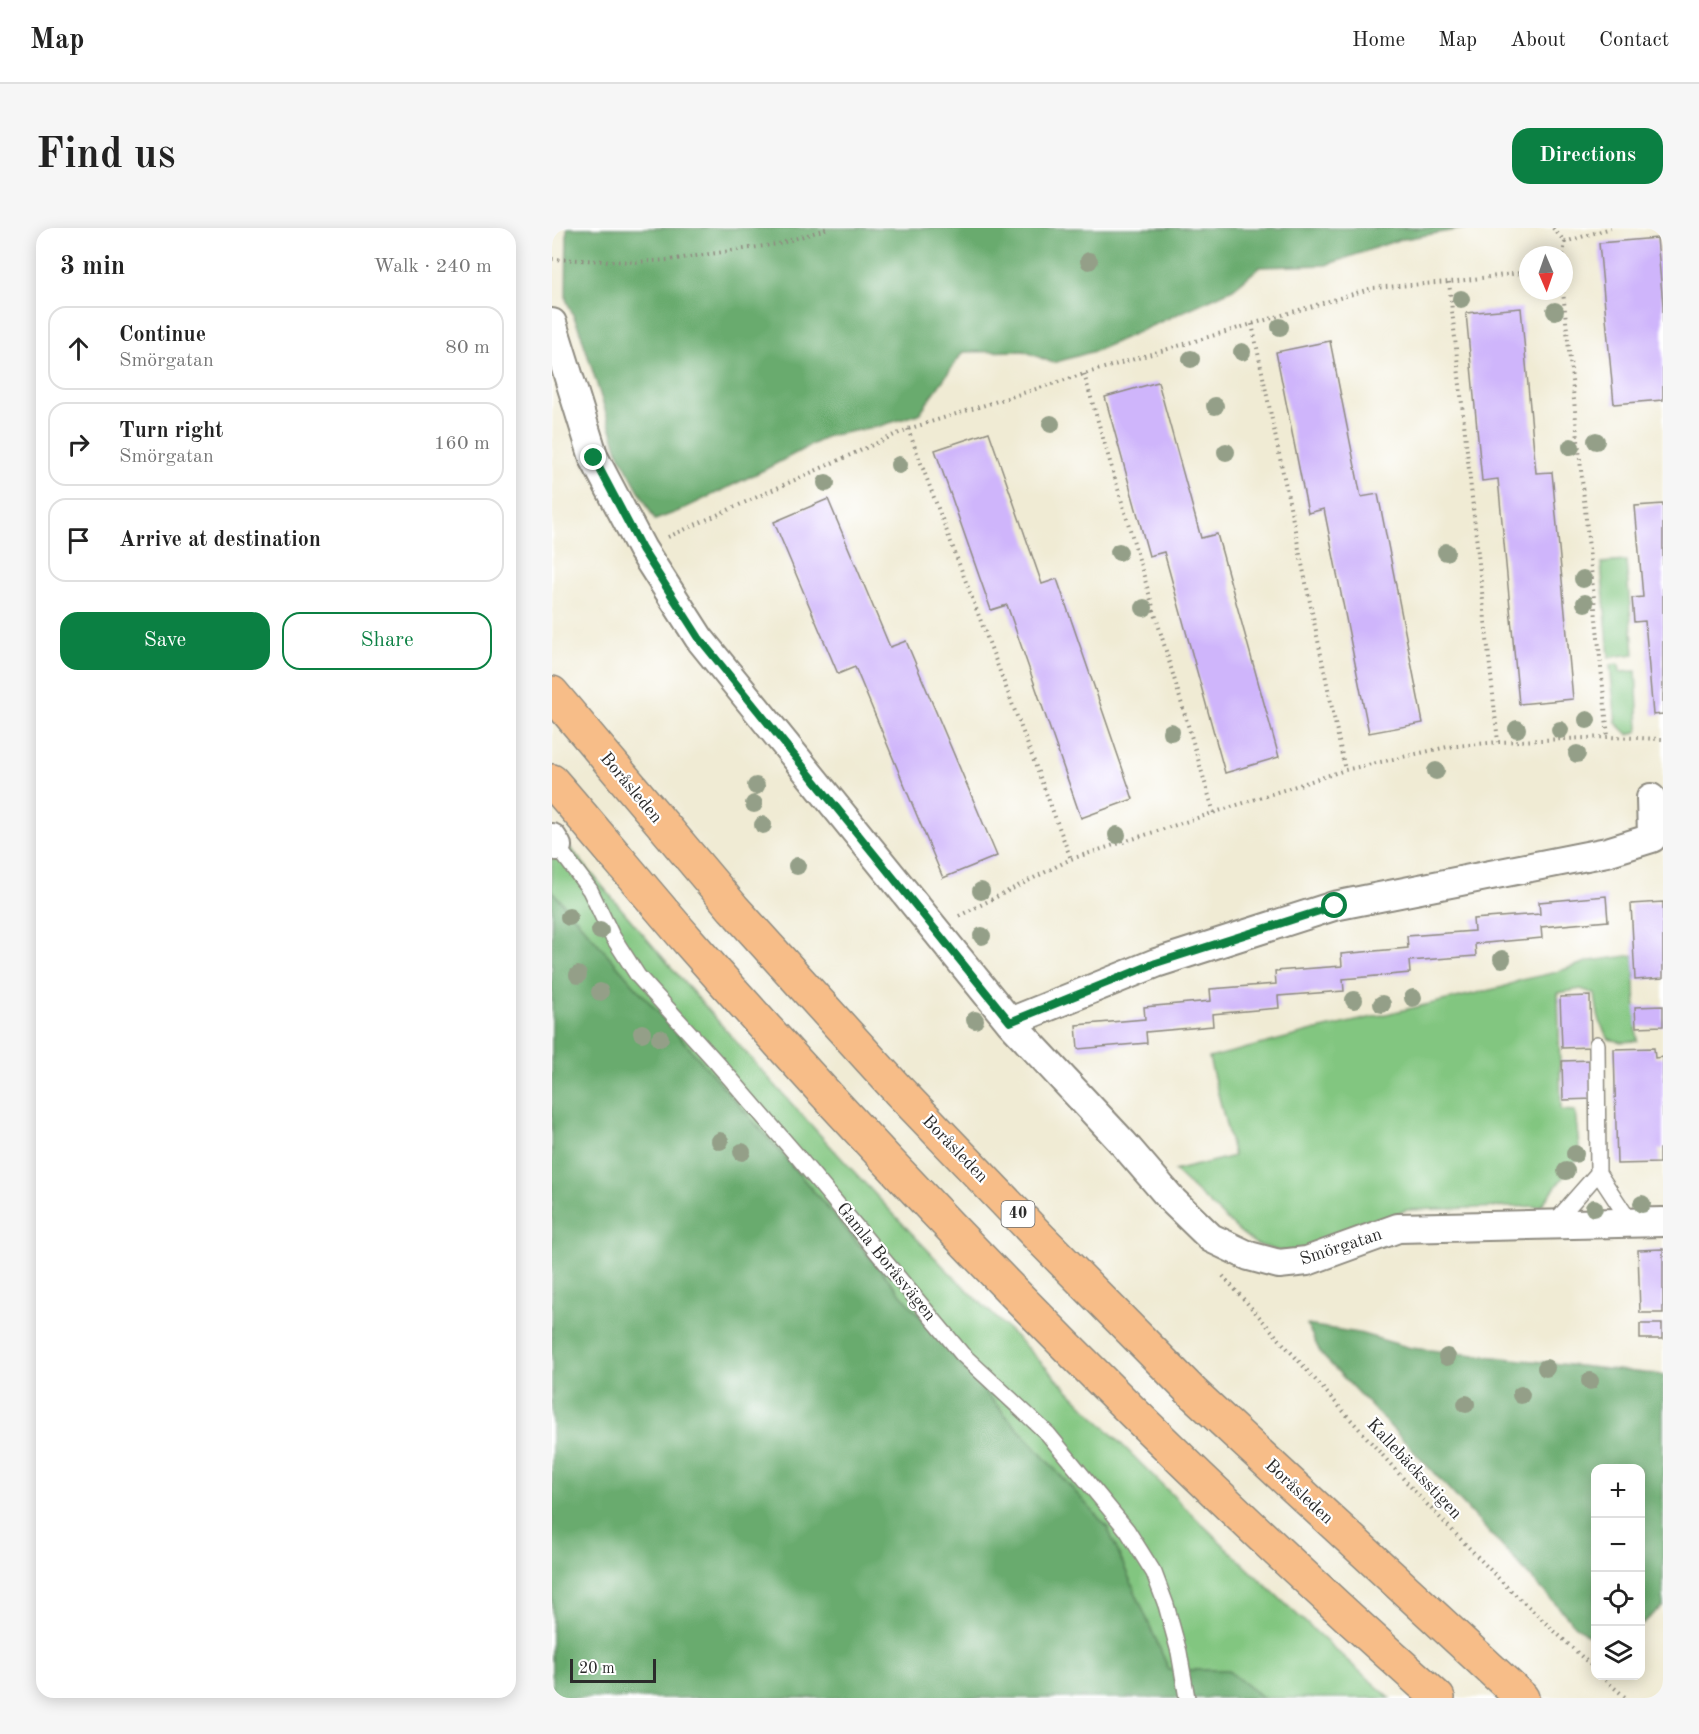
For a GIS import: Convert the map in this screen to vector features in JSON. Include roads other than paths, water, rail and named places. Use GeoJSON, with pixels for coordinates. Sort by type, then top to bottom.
{"type":"FeatureCollection","features":[{"type":"Feature","properties":{"kind":"highway","name":"Boråsleden"},"geometry":{"type":"LineString","coordinates":[[552,693],[733,908],[898,1090],[1040,1238],[1193,1393],[1522,1698]]}},
{"type":"Feature","properties":{"kind":"highway"},"geometry":{"type":"LineString","coordinates":[[552,781],[697,951],[854,1124],[993,1271],[1157,1436],[1321,1594],[1438,1698]]}},
{"type":"Feature","properties":{"kind":"street","name":"Smörgatan"},"geometry":{"type":"LineString","coordinates":[[552,323],[594,458],[642,549],[699,638],[1010,1022],[1181,1209],[1211,1238],[1249,1256],[1279,1264],[1307,1261],[1398,1228],[1663,1222]]}},
{"type":"Feature","properties":{"kind":"street"},"geometry":{"type":"LineString","coordinates":[[1010,1022],[1156,963],[1335,906],[1657,840],[1651,798]]}},
{"type":"Feature","properties":{"kind":"lane","name":"Gamla Boråsvägen"},"geometry":{"type":"LineString","coordinates":[[555,842],[590,890],[611,934],[638,976],[794,1151],[962,1354],[1048,1434],[1127,1530],[1154,1573],[1166,1605],[1179,1652],[1187,1698]]}},
{"type":"Feature","properties":{"kind":"lane"},"geometry":{"type":"LineString","coordinates":[[1598,1044],[1598,1173],[1631,1223]]}},
{"type":"Feature","properties":{"kind":"lane"},"geometry":{"type":"LineString","coordinates":[[1553,1224],[1598,1173]]}}]}
